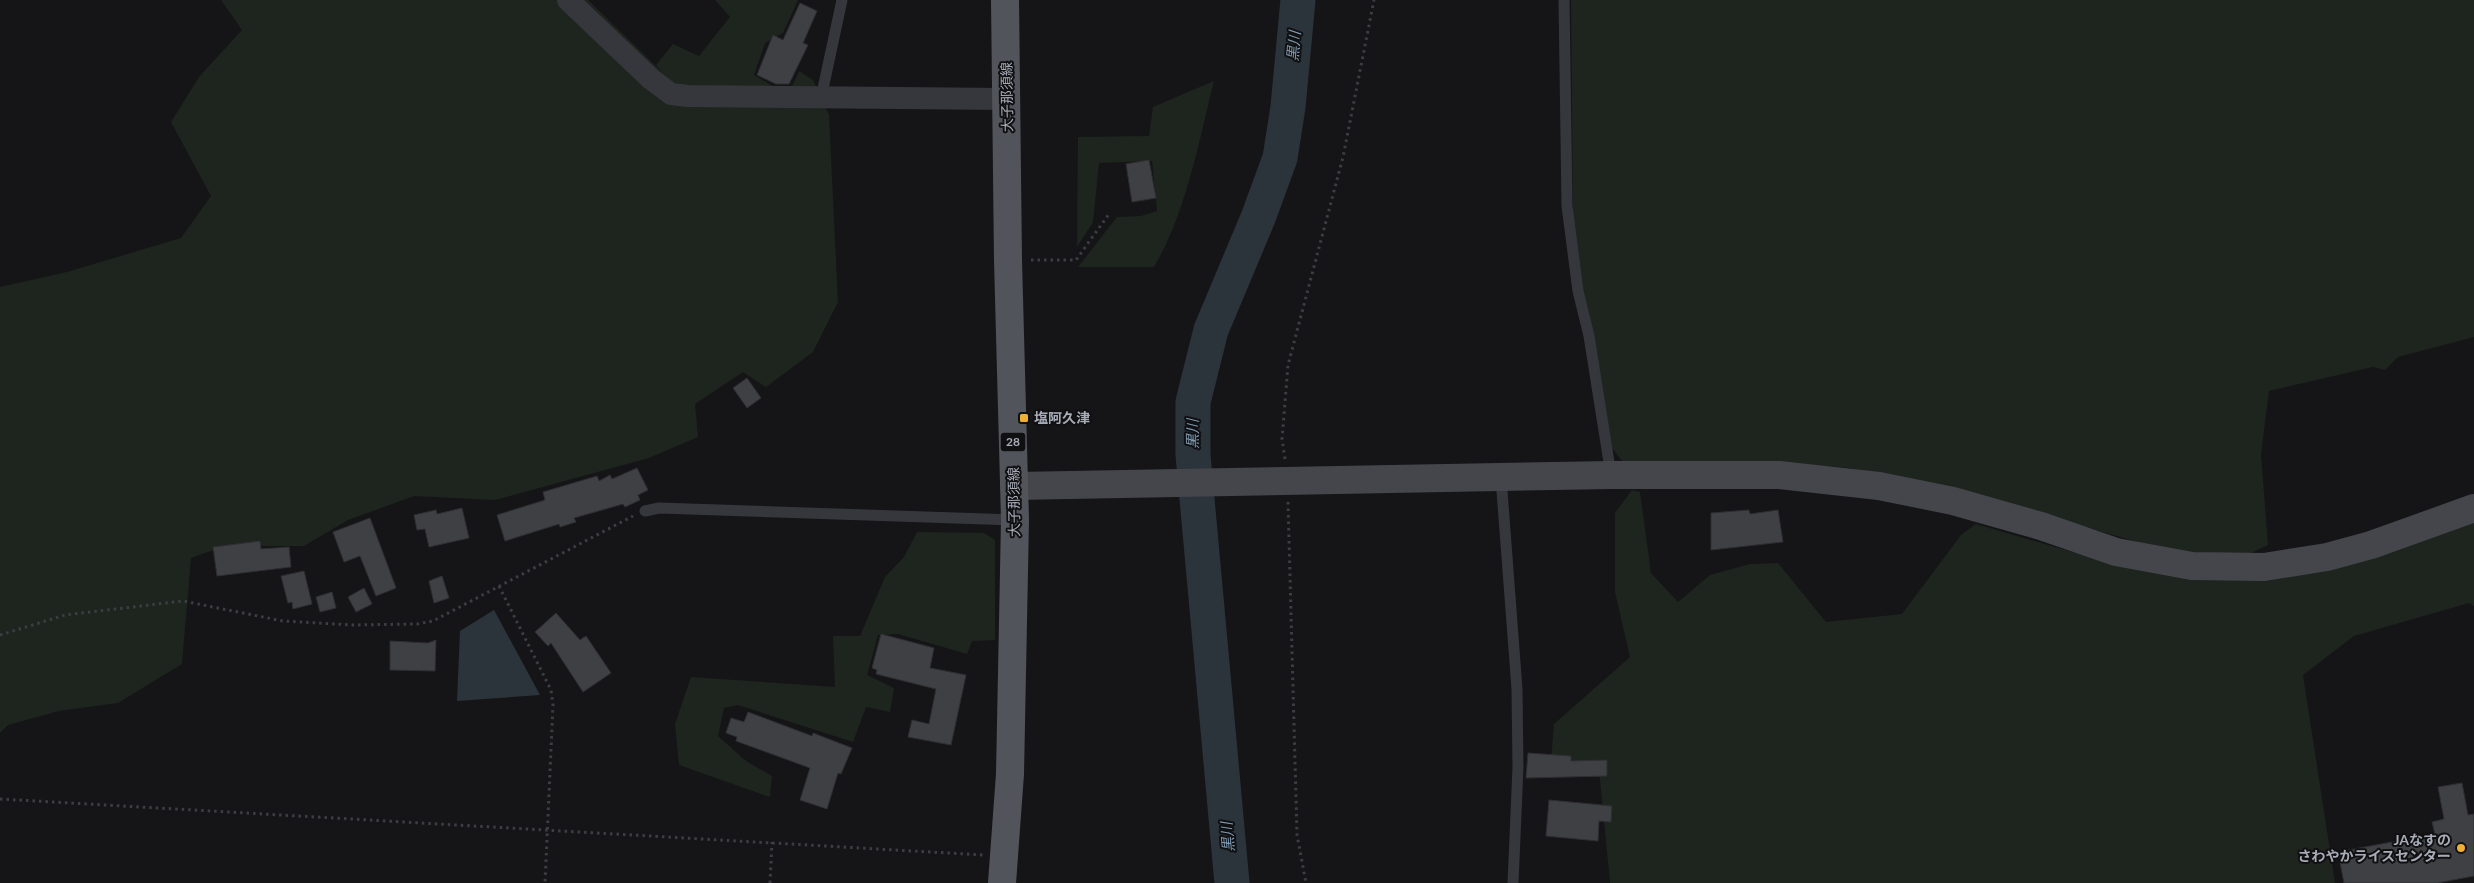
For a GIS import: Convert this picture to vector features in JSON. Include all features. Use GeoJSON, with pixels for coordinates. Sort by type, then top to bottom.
{"type":"FeatureCollection","features":[{"type":"Feature","properties":{"kind":"main road","name":"大子那須線"},"geometry":{"type":"LineString","coordinates":[[1002,883],[1010,774],[1015,520],[1008,260],[1005,0]]}},
{"type":"Feature","properties":{"kind":"street"},"geometry":{"type":"LineString","coordinates":[[568,0],[651,79],[671,94],[688,96],[821,98],[1007,99]]}},
{"type":"Feature","properties":{"kind":"street"},"geometry":{"type":"LineString","coordinates":[[1014,486],[1611,475],[1778,475],[1879,486],[1962,504],[2040,526],[2116,552],[2192,566],[2264,567],[2328,557],[2371,546],[2474,508]]}},
{"type":"Feature","properties":{"kind":"lane"},"geometry":{"type":"LineString","coordinates":[[821,98],[842,0]]}},
{"type":"Feature","properties":{"kind":"lane"},"geometry":{"type":"LineString","coordinates":[[1564,0],[1567,206],[1578,291],[1589,336],[1611,475]]}},
{"type":"Feature","properties":{"kind":"lane"},"geometry":{"type":"LineString","coordinates":[[1501,478],[1517,689],[1518,767],[1513,883]]}},
{"type":"Feature","properties":{"kind":"lane"},"geometry":{"type":"LineString","coordinates":[[645,511],[659,508],[1015,520]]}},
{"type":"Feature","properties":{"kind":"path"},"geometry":{"type":"LineString","coordinates":[[1306,883],[1297,835],[1282,481],[1282,439],[1288,365],[1344,157],[1374,0]]}},
{"type":"Feature","properties":{"kind":"path"},"geometry":{"type":"LineString","coordinates":[[1008,260],[1076,260],[1109,214]]}},
{"type":"Feature","properties":{"kind":"path"},"geometry":{"type":"LineString","coordinates":[[0,635],[65,614],[183,601],[283,621],[352,625],[418,624],[433,621],[645,511]]}},
{"type":"Feature","properties":{"kind":"path"},"geometry":{"type":"LineString","coordinates":[[499,586],[552,690],[553,705],[545,883]]}},
{"type":"Feature","properties":{"kind":"path"},"geometry":{"type":"LineString","coordinates":[[0,799],[1004,856]]}},
{"type":"Feature","properties":{"kind":"path"},"geometry":{"type":"LineString","coordinates":[[770,883],[772,842]]}},
{"type":"Feature","properties":{"kind":"shaded area"},"geometry":{"type":"Polygon","coordinates":[[[221,0],[588,0],[662,72],[656,65],[673,44],[699,56],[730,17],[715,0],[798,0],[783,33],[765,43],[754,75],[779,90],[790,91],[799,71],[813,80],[829,115],[838,302],[813,352],[766,387],[743,372],[695,404],[698,437],[649,458],[495,500],[414,496],[348,520],[304,546],[225,546],[191,558],[182,664],[118,703],[59,711],[8,725],[0,733],[0,287],[67,272],[181,238],[211,196],[171,122],[199,77],[242,30],[221,0]]]}},
{"type":"Feature","properties":{"kind":"shaded area"},"geometry":{"type":"Polygon","coordinates":[[[1571,0],[2474,0],[2474,337],[2398,357],[2385,370],[2373,367],[2269,391],[2261,454],[2268,545],[2247,555],[2175,553],[1953,488],[1849,468],[1776,462],[1626,466],[1612,448],[1582,288],[1573,216],[1571,0]]]}},
{"type":"Feature","properties":{"kind":"shaded area"},"geometry":{"type":"Polygon","coordinates":[[[1214,81],[1183,200],[1175,224],[1154,267],[1078,267],[1117,217],[1141,216],[1157,211],[1152,161],[1099,163],[1093,222],[1077,247],[1078,137],[1149,136],[1153,107],[1214,81]]]}},
{"type":"Feature","properties":{"kind":"shaded area"},"geometry":{"type":"Polygon","coordinates":[[[1632,490],[1640,492],[1651,573],[1678,602],[1710,575],[1750,564],[1778,563],[1826,622],[1902,614],[1961,535],[1976,524],[2110,563],[2184,577],[2474,518],[2474,606],[2469,603],[2354,636],[2303,675],[2335,883],[1610,883],[1599,769],[1551,760],[1554,724],[1630,657],[1615,592],[1615,513],[1632,490]]]}},
{"type":"Feature","properties":{"kind":"shaded area"},"geometry":{"type":"Polygon","coordinates":[[[917,532],[984,533],[995,540],[995,640],[972,641],[967,654],[898,634],[878,635],[867,675],[894,688],[890,712],[866,707],[853,742],[738,705],[724,708],[718,736],[746,761],[772,776],[770,797],[679,765],[675,724],[691,677],[835,687],[833,636],[860,636],[885,577],[904,557],[917,532]]]}},
{"type":"Feature","properties":{"kind":"shaded area"},"geometry":{"type":"Polygon","coordinates":[[[494,610],[540,695],[457,701],[460,631],[494,610]]]}},
{"type":"Feature","properties":{"kind":"building"},"geometry":{"type":"Polygon","coordinates":[[[800,3],[817,11],[803,43],[808,45],[789,84],[776,84],[757,75],[773,35],[783,40],[800,3]]]}},
{"type":"Feature","properties":{"kind":"building"},"geometry":{"type":"Polygon","coordinates":[[[1149,160],[1156,198],[1132,202],[1126,164],[1149,160]]]}},
{"type":"Feature","properties":{"kind":"building"},"geometry":{"type":"Polygon","coordinates":[[[747,378],[761,398],[747,408],[733,388],[747,378]]]}},
{"type":"Feature","properties":{"kind":"building"},"geometry":{"type":"Polygon","coordinates":[[[637,468],[648,490],[638,495],[640,500],[625,507],[623,504],[574,518],[576,522],[560,527],[559,524],[505,541],[497,515],[545,500],[543,492],[597,476],[599,481],[610,475],[612,479],[637,468]]]}},
{"type":"Feature","properties":{"kind":"building"},"geometry":{"type":"Polygon","coordinates":[[[462,508],[469,538],[429,547],[425,529],[417,530],[414,515],[436,510],[437,514],[462,508]]]}},
{"type":"Feature","properties":{"kind":"building"},"geometry":{"type":"Polygon","coordinates":[[[1749,510],[1750,514],[1778,510],[1783,542],[1711,550],[1711,513],[1749,510]]]}},
{"type":"Feature","properties":{"kind":"building"},"geometry":{"type":"Polygon","coordinates":[[[370,518],[396,588],[376,596],[360,556],[344,562],[333,532],[370,518]]]}},
{"type":"Feature","properties":{"kind":"building"},"geometry":{"type":"Polygon","coordinates":[[[260,541],[261,549],[289,547],[291,567],[217,576],[213,547],[260,541]]]}},
{"type":"Feature","properties":{"kind":"building"},"geometry":{"type":"Polygon","coordinates":[[[304,571],[312,604],[293,609],[292,602],[288,603],[281,576],[304,571]]]}},
{"type":"Feature","properties":{"kind":"building"},"geometry":{"type":"Polygon","coordinates":[[[442,576],[449,598],[434,603],[429,581],[442,576]]]}},
{"type":"Feature","properties":{"kind":"building"},"geometry":{"type":"Polygon","coordinates":[[[364,588],[372,604],[356,612],[348,597],[364,588]]]}},
{"type":"Feature","properties":{"kind":"building"},"geometry":{"type":"Polygon","coordinates":[[[332,592],[336,608],[320,612],[316,597],[332,592]]]}},
{"type":"Feature","properties":{"kind":"building"},"geometry":{"type":"Polygon","coordinates":[[[556,613],[580,640],[586,636],[611,673],[583,692],[551,643],[548,646],[535,632],[556,613]]]}},
{"type":"Feature","properties":{"kind":"building"},"geometry":{"type":"Polygon","coordinates":[[[881,634],[934,648],[930,668],[966,675],[951,745],[908,737],[912,720],[929,724],[936,689],[876,674],[877,670],[872,668],[881,634]]]}},
{"type":"Feature","properties":{"kind":"building"},"geometry":{"type":"Polygon","coordinates":[[[436,640],[435,671],[390,670],[390,641],[428,643],[436,640]]]}},
{"type":"Feature","properties":{"kind":"building"},"geometry":{"type":"Polygon","coordinates":[[[748,712],[812,736],[813,733],[852,748],[841,774],[838,773],[827,809],[800,800],[810,768],[736,741],[737,737],[726,733],[731,718],[744,722],[748,712]]]}},
{"type":"Feature","properties":{"kind":"building"},"geometry":{"type":"Polygon","coordinates":[[[1528,753],[1571,756],[1571,761],[1607,760],[1607,776],[1526,778],[1528,753]]]}},
{"type":"Feature","properties":{"kind":"building"},"geometry":{"type":"Polygon","coordinates":[[[2462,783],[2468,815],[2474,814],[2474,876],[2437,883],[2344,883],[2338,852],[2435,834],[2432,822],[2444,819],[2438,787],[2462,783]]]}},
{"type":"Feature","properties":{"kind":"building"},"geometry":{"type":"Polygon","coordinates":[[[1549,800],[1612,806],[1611,822],[1599,821],[1598,841],[1546,836],[1549,800]]]}},
{"type":"Feature","properties":{"kind":"waterway","name":"黒川"},"geometry":{"type":"LineString","coordinates":[[1232,883],[1193,455],[1193,402],[1211,330],[1258,218],[1280,158],[1288,107],[1298,0]]}},
{"type":"Feature","properties":{"kind":"place","name":"塩阿久津"},"geometry":{"type":"Point","coordinates":[1024,418]}},
{"type":"Feature","properties":{"kind":"place","name":"JAなすの さわやかライスセンター"},"geometry":{"type":"Point","coordinates":[2461,848]}}]}
